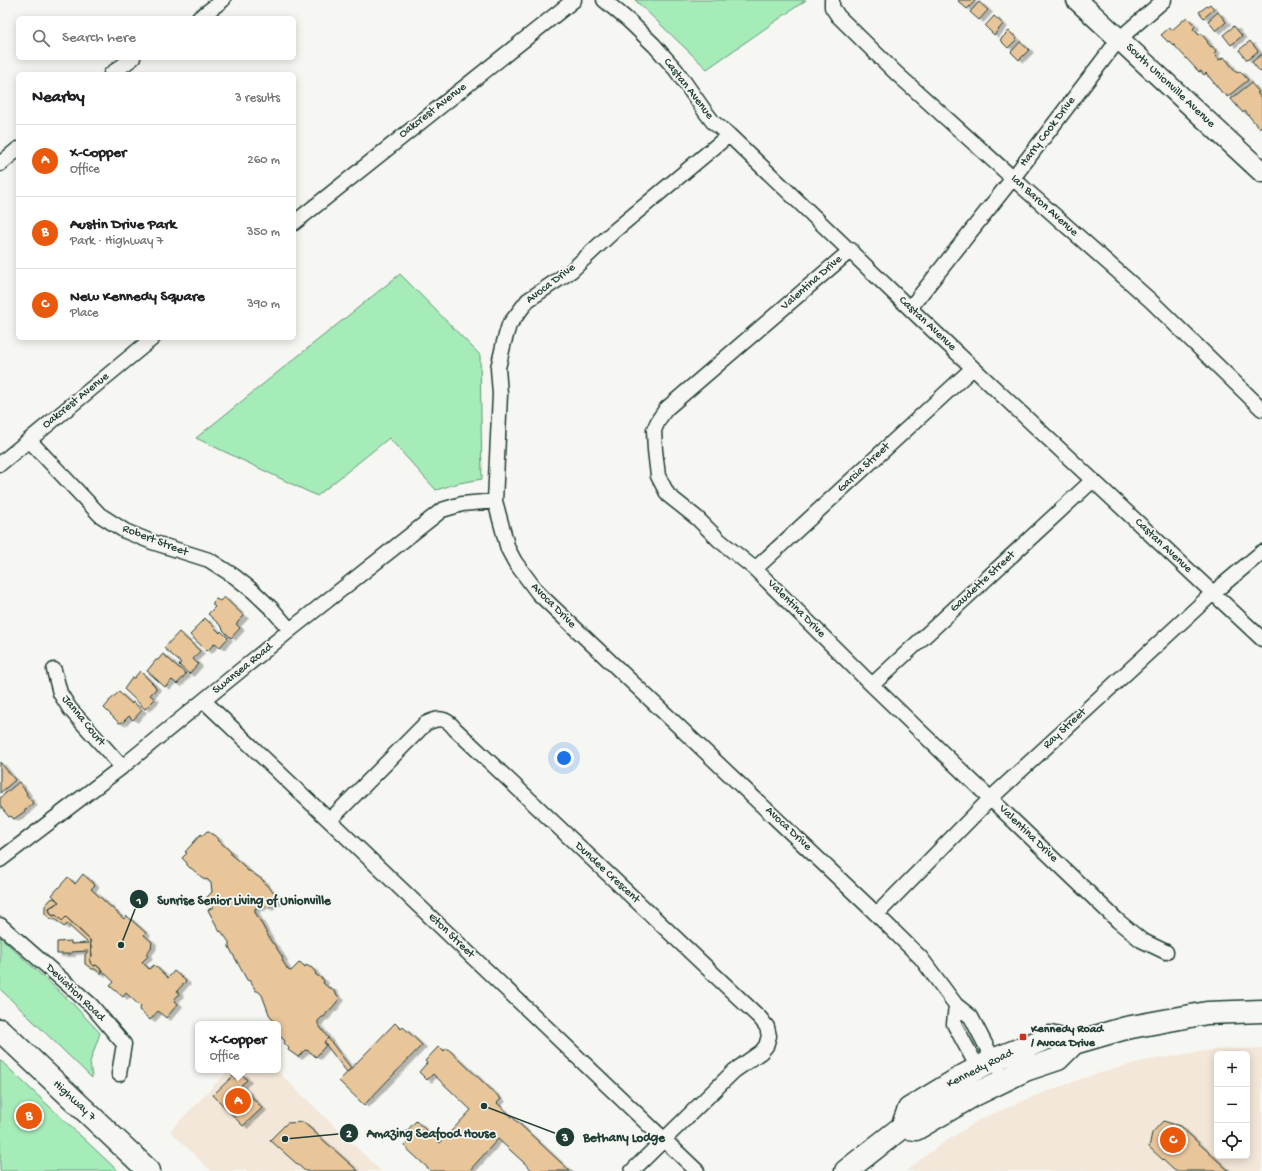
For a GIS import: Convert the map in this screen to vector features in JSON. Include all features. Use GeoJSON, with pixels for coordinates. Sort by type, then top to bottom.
{"type":"FeatureCollection","features":[{"type":"Feature","properties":{"kind":"main road","name":"Kennedy Road"},"geometry":{"type":"LineString","coordinates":[[1074,1043],[1050,1037],[985,1064],[909,1108],[902,1127],[916,1129],[974,1095],[1025,1070],[1058,1058],[1074,1043],[1126,1028],[1207,1013],[1262,1011]]}},
{"type":"Feature","properties":{"kind":"main road","name":"Highway 7"},"geometry":{"type":"LineString","coordinates":[[0,1030],[149,1171]]}},
{"type":"Feature","properties":{"kind":"main road"},"geometry":{"type":"LineString","coordinates":[[846,1171],[902,1127]]}},
{"type":"Feature","properties":{"kind":"street"},"geometry":{"type":"LineString","coordinates":[[202,16],[223,0]]}},
{"type":"Feature","properties":{"kind":"street","name":"Oakcrest Avenue"},"geometry":{"type":"LineString","coordinates":[[296,222],[574,0]]}},
{"type":"Feature","properties":{"kind":"street","name":"Castan Avenue"},"geometry":{"type":"LineString","coordinates":[[604,0],[654,45],[676,70],[713,122],[729,135],[973,368],[1262,639]]}},
{"type":"Feature","properties":{"kind":"street","name":"Ian Baron Avenue"},"geometry":{"type":"LineString","coordinates":[[832,0],[832,7],[838,16],[896,73],[1150,300],[1262,409]]}},
{"type":"Feature","properties":{"kind":"street","name":"South Unionville Avenue"},"geometry":{"type":"LineString","coordinates":[[1078,0],[1262,172]]}},
{"type":"Feature","properties":{"kind":"street","name":"Harry Cook Drive"},"geometry":{"type":"LineString","coordinates":[[910,308],[1013,178],[1119,39],[1164,0]]}},
{"type":"Feature","properties":{"kind":"street"},"geometry":{"type":"LineString","coordinates":[[114,72],[130,60]]}},
{"type":"Feature","properties":{"kind":"street","name":"Avoca Drive"},"geometry":{"type":"LineString","coordinates":[[729,135],[613,232],[571,271],[528,300],[509,325],[498,368],[500,394],[496,501],[508,549],[515,562],[538,593],[877,914],[921,958],[956,1005],[971,1017],[985,1064],[1005,1080]]}},
{"type":"Feature","properties":{"kind":"street"},"geometry":{"type":"LineString","coordinates":[[0,164],[16,151]]}},
{"type":"Feature","properties":{"kind":"street","name":"Valentina Drive"},"geometry":{"type":"LineString","coordinates":[[850,250],[666,409],[654,430],[658,476],[668,495],[697,518],[719,540],[755,569],[872,685],[1118,920],[1141,940],[1166,952]]}},
{"type":"Feature","properties":{"kind":"street","name":"Oakcrest Avenue"},"geometry":{"type":"LineString","coordinates":[[0,464],[151,340]]}},
{"type":"Feature","properties":{"kind":"street","name":"Garcia Street"},"geometry":{"type":"LineString","coordinates":[[755,569],[973,368]]}},
{"type":"Feature","properties":{"kind":"street","name":"Robert Street"},"geometry":{"type":"LineString","coordinates":[[29,440],[100,515],[132,534],[209,560],[234,576],[253,591],[273,610],[290,630]]}},
{"type":"Feature","properties":{"kind":"street","name":"Gaudette Street"},"geometry":{"type":"LineString","coordinates":[[872,685],[1093,480]]}},
{"type":"Feature","properties":{"kind":"street","name":"Swansea Road"},"geometry":{"type":"LineString","coordinates":[[2,854],[122,767],[290,630],[442,510],[462,504],[496,501]]}},
{"type":"Feature","properties":{"kind":"street","name":"Ray Street"},"geometry":{"type":"LineString","coordinates":[[877,914],[991,798],[1213,593],[1262,552]]}},
{"type":"Feature","properties":{"kind":"street","name":"Janna Court"},"geometry":{"type":"LineString","coordinates":[[54,670],[60,693],[70,709],[122,767]]}},
{"type":"Feature","properties":{"kind":"street","name":"Eton Street"},"geometry":{"type":"LineString","coordinates":[[204,701],[697,1171]]}},
{"type":"Feature","properties":{"kind":"street","name":"Dundee Crescent"},"geometry":{"type":"LineString","coordinates":[[330,820],[425,724],[435,719],[449,722],[760,1018],[767,1027],[769,1036],[766,1046],[762,1052],[734,1071],[665,1139]]}},
{"type":"Feature","properties":{"kind":"street","name":"Deviation Road"},"geometry":{"type":"LineString","coordinates":[[0,925],[91,1005],[124,1044],[119,1074]]}},
{"type":"Feature","properties":{"kind":"street"},"geometry":{"type":"LineString","coordinates":[[632,1171],[665,1139]]}},
{"type":"Feature","properties":{"kind":"shaded area"},"geometry":{"type":"Polygon","coordinates":[[[1262,1048],[1262,1171],[906,1171],[940,1145],[981,1119],[1037,1095],[1090,1076],[1143,1061],[1212,1050],[1262,1048]]]}},
{"type":"Feature","properties":{"kind":"shaded area"},"geometry":{"type":"Polygon","coordinates":[[[226,1073],[279,1073],[381,1171],[211,1171],[170,1131],[226,1073]]]}},
{"type":"Feature","properties":{"kind":"green space"},"geometry":{"type":"Polygon","coordinates":[[[635,0],[806,0],[707,69],[635,0]]]}},
{"type":"Feature","properties":{"kind":"green space"},"geometry":{"type":"Polygon","coordinates":[[[400,274],[480,355],[482,479],[459,483],[436,490],[389,438],[317,496],[196,438],[400,274]]]}},
{"type":"Feature","properties":{"kind":"green space"},"geometry":{"type":"Polygon","coordinates":[[[0,937],[73,1004],[100,1033],[90,1062],[92,1078],[0,989],[0,937]]]}},
{"type":"Feature","properties":{"kind":"green space"},"geometry":{"type":"Polygon","coordinates":[[[0,1060],[118,1171],[0,1171],[0,1060]]]}},
{"type":"Feature","properties":{"kind":"building"},"geometry":{"type":"Polygon","coordinates":[[[976,0],[967,9],[958,1],[976,0]]]}},
{"type":"Feature","properties":{"kind":"building"},"geometry":{"type":"Polygon","coordinates":[[[979,2],[988,10],[979,20],[970,12],[979,2]]]}},
{"type":"Feature","properties":{"kind":"building"},"geometry":{"type":"Polygon","coordinates":[[[1210,4],[1214,9],[1204,18],[1199,12],[1210,4]]]}},
{"type":"Feature","properties":{"kind":"building"},"geometry":{"type":"Polygon","coordinates":[[[1218,12],[1226,22],[1216,31],[1208,21],[1218,12]]]}},
{"type":"Feature","properties":{"kind":"building"},"geometry":{"type":"Polygon","coordinates":[[[994,16],[1003,24],[994,35],[985,26],[994,16]]]}},
{"type":"Feature","properties":{"kind":"building"},"geometry":{"type":"Polygon","coordinates":[[[1187,17],[1195,26],[1193,29],[1199,35],[1200,33],[1216,51],[1214,53],[1219,60],[1224,57],[1237,73],[1240,71],[1248,80],[1227,97],[1206,73],[1204,75],[1201,71],[1199,72],[1174,45],[1169,41],[1168,42],[1161,35],[1169,28],[1172,30],[1187,17]]]}},
{"type":"Feature","properties":{"kind":"building"},"geometry":{"type":"Polygon","coordinates":[[[1234,26],[1242,36],[1231,45],[1223,35],[1234,26]]]}},
{"type":"Feature","properties":{"kind":"building"},"geometry":{"type":"Polygon","coordinates":[[[1009,31],[1017,39],[1008,48],[1000,40],[1009,31]]]}},
{"type":"Feature","properties":{"kind":"building"},"geometry":{"type":"Polygon","coordinates":[[[1250,41],[1258,51],[1247,60],[1239,50],[1250,41]]]}},
{"type":"Feature","properties":{"kind":"building"},"geometry":{"type":"Polygon","coordinates":[[[1020,42],[1029,50],[1019,60],[1011,52],[1020,42]]]}},
{"type":"Feature","properties":{"kind":"building"},"geometry":{"type":"Polygon","coordinates":[[[1262,54],[1262,70],[1260,72],[1252,62],[1262,54]]]}},
{"type":"Feature","properties":{"kind":"building"},"geometry":{"type":"Polygon","coordinates":[[[1251,83],[1259,92],[1257,93],[1262,99],[1262,127],[1261,126],[1259,128],[1245,111],[1243,113],[1231,99],[1251,83]]]}},
{"type":"Feature","properties":{"kind":"building"},"geometry":{"type":"Polygon","coordinates":[[[224,597],[244,616],[236,624],[240,628],[231,638],[208,614],[215,607],[213,602],[216,599],[220,601],[224,597]]]}},
{"type":"Feature","properties":{"kind":"building"},"geometry":{"type":"Polygon","coordinates":[[[205,618],[220,633],[221,631],[228,638],[220,647],[215,643],[207,651],[190,635],[205,618]]]}},
{"type":"Feature","properties":{"kind":"building"},"geometry":{"type":"Polygon","coordinates":[[[179,632],[200,651],[193,659],[198,664],[189,674],[179,665],[181,663],[164,648],[179,632]]]}},
{"type":"Feature","properties":{"kind":"building"},"geometry":{"type":"Polygon","coordinates":[[[163,654],[186,674],[177,684],[172,680],[165,687],[147,671],[163,654]]]}},
{"type":"Feature","properties":{"kind":"building"},"geometry":{"type":"Polygon","coordinates":[[[140,671],[155,686],[156,689],[150,695],[155,699],[145,709],[124,689],[132,678],[134,678],[140,671]]]}},
{"type":"Feature","properties":{"kind":"building"},"geometry":{"type":"Polygon","coordinates":[[[119,692],[132,704],[133,702],[142,710],[133,720],[129,716],[123,722],[119,723],[104,708],[119,692]]]}},
{"type":"Feature","properties":{"kind":"building"},"geometry":{"type":"Polygon","coordinates":[[[0,762],[15,780],[0,793],[0,762]]]}},
{"type":"Feature","properties":{"kind":"building"},"geometry":{"type":"Polygon","coordinates":[[[19,782],[33,803],[14,819],[11,816],[9,817],[0,806],[0,798],[19,782]]]}},
{"type":"Feature","properties":{"kind":"building"},"geometry":{"type":"Polygon","coordinates":[[[207,831],[218,838],[218,840],[231,852],[231,855],[248,871],[264,881],[264,883],[278,896],[276,903],[273,903],[268,908],[264,905],[260,908],[255,908],[255,912],[272,943],[283,958],[282,960],[288,970],[291,971],[300,962],[305,967],[307,965],[311,967],[316,973],[315,974],[324,980],[323,983],[334,990],[340,998],[324,1017],[318,1021],[318,1024],[328,1038],[324,1042],[327,1044],[316,1057],[309,1051],[305,1050],[298,1057],[288,1050],[289,1048],[281,1037],[281,1021],[274,1021],[269,1014],[262,995],[256,991],[250,981],[247,980],[229,947],[229,942],[221,931],[220,932],[208,910],[213,907],[207,900],[207,897],[212,892],[211,883],[190,868],[182,858],[187,853],[185,852],[201,834],[202,836],[207,831]]]}},
{"type":"Feature","properties":{"kind":"building"},"geometry":{"type":"Polygon","coordinates":[[[83,874],[95,885],[91,889],[124,919],[127,916],[146,933],[144,935],[152,942],[151,948],[146,954],[148,956],[142,962],[149,969],[154,965],[168,978],[174,971],[186,981],[177,991],[179,994],[174,1000],[178,1004],[166,1018],[158,1011],[150,1020],[139,1010],[141,1007],[126,993],[123,997],[110,986],[114,982],[96,965],[94,966],[90,962],[90,958],[92,956],[90,940],[66,917],[62,921],[56,915],[53,916],[50,912],[49,908],[59,902],[52,895],[68,877],[75,884],[83,874]]]}},
{"type":"Feature","properties":{"kind":"building"},"geometry":{"type":"Polygon","coordinates":[[[54,898],[59,902],[49,908],[50,912],[53,916],[56,915],[62,921],[66,917],[90,940],[92,956],[90,958],[90,962],[103,971],[101,974],[85,964],[85,955],[88,951],[71,952],[71,954],[57,954],[57,942],[71,941],[71,944],[88,943],[67,924],[64,927],[55,919],[51,919],[45,914],[45,906],[51,899],[54,898]]]}},
{"type":"Feature","properties":{"kind":"building"},"geometry":{"type":"Polygon","coordinates":[[[395,1023],[401,1029],[403,1027],[422,1045],[364,1105],[339,1081],[395,1023]]]}},
{"type":"Feature","properties":{"kind":"building"},"geometry":{"type":"Polygon","coordinates":[[[328,1038],[351,1068],[347,1072],[324,1042],[328,1038]]]}},
{"type":"Feature","properties":{"kind":"building"},"geometry":{"type":"Polygon","coordinates":[[[439,1046],[444,1051],[447,1048],[501,1099],[497,1103],[570,1171],[533,1171],[498,1139],[469,1171],[431,1171],[404,1146],[408,1142],[402,1136],[416,1121],[440,1143],[471,1110],[433,1074],[427,1080],[419,1072],[427,1063],[425,1061],[439,1046]]]}},
{"type":"Feature","properties":{"kind":"building"},"geometry":{"type":"Polygon","coordinates":[[[241,1073],[247,1080],[241,1085],[262,1108],[243,1126],[213,1095],[233,1076],[235,1079],[241,1073]]]}},
{"type":"Feature","properties":{"kind":"building"},"geometry":{"type":"Polygon","coordinates":[[[1163,1121],[1180,1126],[1214,1157],[1214,1159],[1216,1159],[1229,1171],[1175,1171],[1149,1147],[1152,1133],[1163,1121]]]}},
{"type":"Feature","properties":{"kind":"building"},"geometry":{"type":"Polygon","coordinates":[[[303,1122],[358,1171],[305,1171],[270,1140],[287,1123],[303,1122]]]}},
{"type":"Feature","properties":{"kind":"place","name":"Sunrise Senior Living of Unionville"},"geometry":{"type":"Point","coordinates":[121,945]}},
{"type":"Feature","properties":{"kind":"place","name":"Kennedy Road / Avoca Drive"},"geometry":{"type":"Point","coordinates":[1023,1037]}},
{"type":"Feature","properties":{"kind":"place","name":"X-Copper"},"geometry":{"type":"Point","coordinates":[238,1101]}},
{"type":"Feature","properties":{"kind":"place","name":"Bethany Lodge"},"geometry":{"type":"Point","coordinates":[484,1106]}},
{"type":"Feature","properties":{"kind":"place","name":"Austin Drive Park"},"geometry":{"type":"Point","coordinates":[29,1116]}},
{"type":"Feature","properties":{"kind":"place","name":"Amazing Seafood House"},"geometry":{"type":"Point","coordinates":[285,1139]}},
{"type":"Feature","properties":{"kind":"place","name":"New Kennedy Square"},"geometry":{"type":"Point","coordinates":[1173,1140]}}]}
